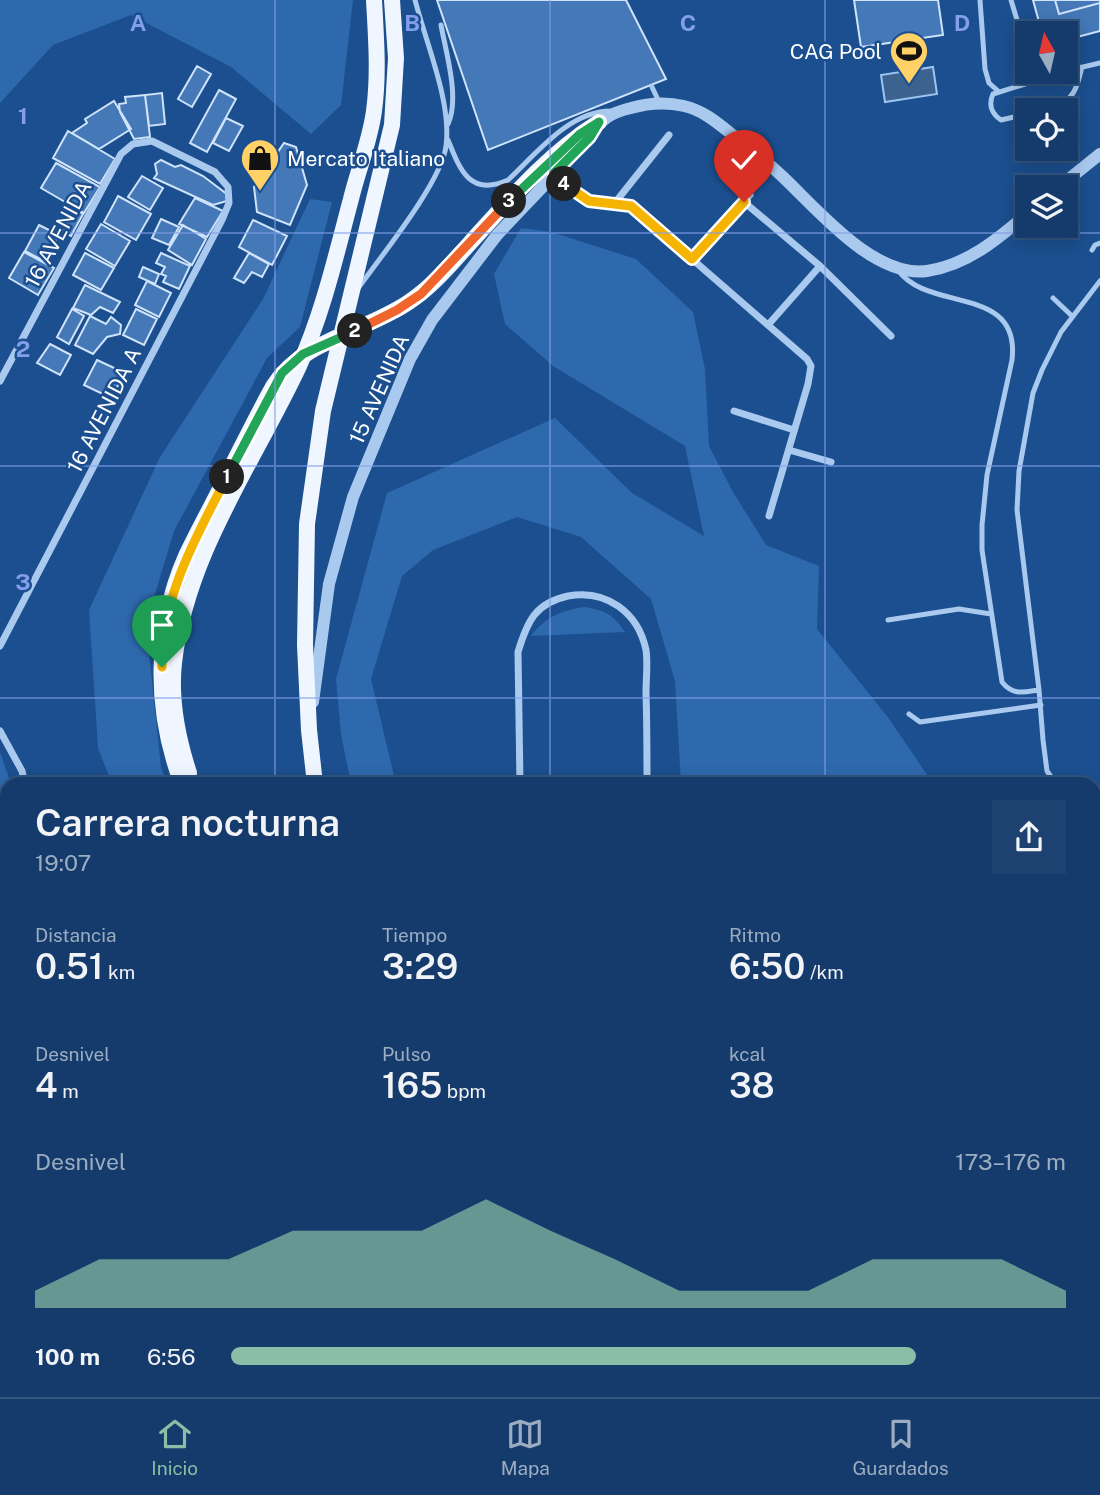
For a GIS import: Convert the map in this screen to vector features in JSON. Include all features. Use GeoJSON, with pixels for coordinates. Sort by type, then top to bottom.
{"type":"FeatureCollection","features":[{"type":"Feature","properties":{"kind":"main road"},"geometry":{"type":"LineString","coordinates":[[190,777],[174,704],[174,665],[180,625],[191,585],[231,497],[300,364],[326,294],[374,113],[377,64],[374,0]]}},
{"type":"Feature","properties":{"kind":"main road"},"geometry":{"type":"LineString","coordinates":[[314,777],[305,645],[307,524],[323,411],[392,125],[396,58],[392,0]]}},
{"type":"Feature","properties":{"kind":"main road"},"geometry":{"type":"LineString","coordinates":[[180,777],[165,729],[162,652],[165,623],[187,555],[282,373],[303,354],[362,328],[421,294],[515,194],[580,134],[596,124]]}},
{"type":"Feature","properties":{"kind":"street","name":"15 AVENIDA"},"geometry":{"type":"LineString","coordinates":[[309,730],[329,584],[353,497],[410,359],[432,320],[497,235],[590,137],[596,124],[621,110],[660,104],[686,106],[710,117],[781,174],[854,242],[897,269]]}},
{"type":"Feature","properties":{"kind":"street"},"geometry":{"type":"LineString","coordinates":[[614,204],[669,135]]}},
{"type":"Feature","properties":{"kind":"street","name":"16 AVENIDA"},"geometry":{"type":"LineString","coordinates":[[0,381],[121,154],[133,144],[152,141],[215,172],[228,187]]}},
{"type":"Feature","properties":{"kind":"street"},"geometry":{"type":"LineString","coordinates":[[1076,175],[1099,158]]}},
{"type":"Feature","properties":{"kind":"street"},"geometry":{"type":"LineString","coordinates":[[554,173],[559,181],[589,201],[631,206],[807,359],[811,366],[769,516]]}},
{"type":"Feature","properties":{"kind":"street","name":"16 AVENIDA A"},"geometry":{"type":"LineString","coordinates":[[0,646],[222,220],[229,203],[228,187]]}},
{"type":"Feature","properties":{"kind":"street"},"geometry":{"type":"LineString","coordinates":[[692,259],[750,195]]}},
{"type":"Feature","properties":{"kind":"street"},"geometry":{"type":"LineString","coordinates":[[744,202],[820,266],[891,336]]}},
{"type":"Feature","properties":{"kind":"street"},"geometry":{"type":"LineString","coordinates":[[897,269],[926,271],[984,250],[1015,224]]}},
{"type":"Feature","properties":{"kind":"street"},"geometry":{"type":"LineString","coordinates":[[768,325],[820,266]]}},
{"type":"Feature","properties":{"kind":"street"},"geometry":{"type":"LineString","coordinates":[[734,411],[794,430]]}},
{"type":"Feature","properties":{"kind":"street"},"geometry":{"type":"LineString","coordinates":[[789,450],[831,462]]}},
{"type":"Feature","properties":{"kind":"street"},"geometry":{"type":"LineString","coordinates":[[520,777],[518,652],[529,620],[552,600],[587,594],[602,596],[622,607],[637,627],[646,650],[648,777]]}},
{"type":"Feature","properties":{"kind":"street"},"geometry":{"type":"LineString","coordinates":[[0,730],[23,777]]}},
{"type":"Feature","properties":{"kind":"lane"},"geometry":{"type":"LineString","coordinates":[[352,298],[431,184],[446,149],[444,103],[415,0]]}},
{"type":"Feature","properties":{"kind":"lane"},"geometry":{"type":"LineString","coordinates":[[980,0],[985,69],[989,83],[998,91]]}},
{"type":"Feature","properties":{"kind":"lane"},"geometry":{"type":"LineString","coordinates":[[1011,0],[1017,21]]}},
{"type":"Feature","properties":{"kind":"lane"},"geometry":{"type":"LineString","coordinates":[[441,25],[453,97],[451,117],[446,127]]}},
{"type":"Feature","properties":{"kind":"lane"},"geometry":{"type":"LineString","coordinates":[[1078,67],[1100,63]]}},
{"type":"Feature","properties":{"kind":"lane"},"geometry":{"type":"LineString","coordinates":[[1072,98],[1082,66]]}},
{"type":"Feature","properties":{"kind":"lane"},"geometry":{"type":"LineString","coordinates":[[1015,117],[1001,120],[995,116],[990,99],[998,91],[1022,84]]}},
{"type":"Feature","properties":{"kind":"lane"},"geometry":{"type":"LineString","coordinates":[[652,86],[660,104]]}},
{"type":"Feature","properties":{"kind":"lane"},"geometry":{"type":"LineString","coordinates":[[447,136],[464,174],[480,185],[499,184],[508,180],[564,128],[582,117],[596,111],[621,110]]}},
{"type":"Feature","properties":{"kind":"lane"},"geometry":{"type":"LineString","coordinates":[[897,269],[905,279],[921,288],[989,309],[1003,321],[1011,336],[1012,360],[983,501],[982,550],[1002,682],[1008,689],[1018,693],[1039,690]]}},
{"type":"Feature","properties":{"kind":"lane"},"geometry":{"type":"LineString","coordinates":[[1051,777],[1047,771],[1041,705],[1021,561],[1017,510],[1019,471],[1033,393],[1060,332],[1100,281]]}},
{"type":"Feature","properties":{"kind":"lane"},"geometry":{"type":"LineString","coordinates":[[1053,298],[1072,316]]}},
{"type":"Feature","properties":{"kind":"lane"},"geometry":{"type":"LineString","coordinates":[[888,620],[959,609],[991,614]]}},
{"type":"Feature","properties":{"kind":"lane"},"geometry":{"type":"LineString","coordinates":[[909,714],[920,722],[1041,705]]}},
{"type":"Feature","properties":{"kind":"shaded area"},"geometry":{"type":"Polygon","coordinates":[[[0,0],[353,0],[341,105],[311,134],[231,67],[131,15],[53,45],[0,103],[0,0]]]}},
{"type":"Feature","properties":{"kind":"shaded area","name":"CAG Pool"},"geometry":{"type":"Polygon","coordinates":[[[933,67],[937,94],[885,102],[881,75],[933,67]]]}},
{"type":"Feature","properties":{"kind":"shaded area"},"geometry":{"type":"Polygon","coordinates":[[[310,199],[332,202],[300,327],[267,358],[174,531],[146,624],[161,767],[165,777],[109,777],[98,748],[89,610],[160,457],[263,299],[310,199]]]}},
{"type":"Feature","properties":{"kind":"shaded area"},"geometry":{"type":"Polygon","coordinates":[[[521,228],[551,232],[636,259],[693,312],[705,369],[709,446],[733,492],[766,545],[819,566],[817,629],[887,716],[929,777],[681,777],[675,681],[651,599],[581,537],[517,517],[433,550],[402,576],[371,679],[394,777],[350,777],[341,734],[336,679],[387,493],[555,418],[632,493],[704,536],[685,446],[553,366],[505,324],[494,274],[521,228]]]}},
{"type":"Feature","properties":{"kind":"shaded area"},"geometry":{"type":"Polygon","coordinates":[[[585,607],[608,614],[625,632],[531,636],[542,624],[555,616],[585,607]]]}},
{"type":"Feature","properties":{"kind":"shaded area"},"geometry":{"type":"Polygon","coordinates":[[[0,752],[9,777],[0,777],[0,752]]]}},
{"type":"Feature","properties":{"kind":"building"},"geometry":{"type":"Polygon","coordinates":[[[437,0],[626,0],[666,79],[488,150],[437,0]]]}},
{"type":"Feature","properties":{"kind":"building"},"geometry":{"type":"Polygon","coordinates":[[[854,0],[938,0],[943,35],[861,47],[854,0]]]}},
{"type":"Feature","properties":{"kind":"building"},"geometry":{"type":"Polygon","coordinates":[[[1033,0],[1100,0],[1100,31],[1078,37],[1078,21],[1039,21],[1033,0]]]}},
{"type":"Feature","properties":{"kind":"building"},"geometry":{"type":"Polygon","coordinates":[[[1055,0],[1100,0],[1100,3],[1059,14],[1055,0]]]}},
{"type":"Feature","properties":{"kind":"building"},"geometry":{"type":"Polygon","coordinates":[[[197,66],[211,74],[192,107],[178,99],[197,66]]]}},
{"type":"Feature","properties":{"kind":"building"},"geometry":{"type":"Polygon","coordinates":[[[219,90],[236,99],[207,152],[190,143],[219,90]]]}},
{"type":"Feature","properties":{"kind":"building"},"geometry":{"type":"Polygon","coordinates":[[[162,93],[165,124],[149,126],[145,95],[162,93]]]}},
{"type":"Feature","properties":{"kind":"building"},"geometry":{"type":"Polygon","coordinates":[[[145,95],[150,137],[134,139],[120,112],[119,104],[126,103],[125,97],[145,95]]]}},
{"type":"Feature","properties":{"kind":"building"},"geometry":{"type":"Polygon","coordinates":[[[114,101],[131,129],[99,149],[72,133],[87,123],[85,119],[114,101]]]}},
{"type":"Feature","properties":{"kind":"building"},"geometry":{"type":"Polygon","coordinates":[[[226,118],[243,126],[229,151],[213,143],[226,118]]]}},
{"type":"Feature","properties":{"kind":"building"},"geometry":{"type":"Polygon","coordinates":[[[68,131],[115,159],[100,184],[53,158],[68,131]]]}},
{"type":"Feature","properties":{"kind":"building"},"geometry":{"type":"Polygon","coordinates":[[[284,143],[296,147],[307,185],[290,225],[257,212],[254,187],[284,143]]]}},
{"type":"Feature","properties":{"kind":"building"},"geometry":{"type":"Polygon","coordinates":[[[161,160],[175,167],[181,165],[203,176],[228,195],[227,201],[213,205],[154,178],[157,174],[155,164],[161,160]]]}},
{"type":"Feature","properties":{"kind":"building"},"geometry":{"type":"Polygon","coordinates":[[[56,163],[100,187],[84,213],[41,188],[56,163]]]}},
{"type":"Feature","properties":{"kind":"building"},"geometry":{"type":"Polygon","coordinates":[[[142,176],[163,188],[150,210],[128,197],[142,176]]]}},
{"type":"Feature","properties":{"kind":"building"},"geometry":{"type":"Polygon","coordinates":[[[118,196],[151,214],[136,240],[104,222],[118,196]]]}},
{"type":"Feature","properties":{"kind":"building"},"geometry":{"type":"Polygon","coordinates":[[[195,198],[223,211],[207,237],[179,224],[195,198]]]}},
{"type":"Feature","properties":{"kind":"building"},"geometry":{"type":"Polygon","coordinates":[[[70,206],[83,214],[71,236],[62,232],[69,220],[64,216],[70,206]]]}},
{"type":"Feature","properties":{"kind":"building"},"geometry":{"type":"Polygon","coordinates":[[[161,219],[179,227],[169,245],[152,238],[161,219]]]}},
{"type":"Feature","properties":{"kind":"building"},"geometry":{"type":"Polygon","coordinates":[[[253,220],[287,236],[272,265],[239,247],[253,220]]]}},
{"type":"Feature","properties":{"kind":"building"},"geometry":{"type":"Polygon","coordinates":[[[101,224],[130,241],[115,266],[86,249],[101,224]]]}},
{"type":"Feature","properties":{"kind":"building"},"geometry":{"type":"Polygon","coordinates":[[[39,225],[59,235],[44,261],[25,251],[39,225]]]}},
{"type":"Feature","properties":{"kind":"building"},"geometry":{"type":"Polygon","coordinates":[[[183,225],[206,239],[192,265],[168,250],[183,225]]]}},
{"type":"Feature","properties":{"kind":"building"},"geometry":{"type":"Polygon","coordinates":[[[24,252],[54,268],[38,295],[9,278],[24,252]]]}},
{"type":"Feature","properties":{"kind":"building"},"geometry":{"type":"Polygon","coordinates":[[[85,253],[114,268],[101,290],[73,275],[85,253]]]}},
{"type":"Feature","properties":{"kind":"building"},"geometry":{"type":"Polygon","coordinates":[[[161,253],[190,266],[179,289],[163,282],[166,276],[161,274],[165,267],[156,263],[161,253]]]}},
{"type":"Feature","properties":{"kind":"building"},"geometry":{"type":"Polygon","coordinates":[[[249,253],[269,264],[262,277],[252,272],[244,283],[234,278],[249,253]]]}},
{"type":"Feature","properties":{"kind":"building"},"geometry":{"type":"Polygon","coordinates":[[[143,267],[159,274],[155,284],[139,277],[143,267]]]}},
{"type":"Feature","properties":{"kind":"building"},"geometry":{"type":"Polygon","coordinates":[[[147,281],[171,293],[159,317],[135,305],[147,281]]]}},
{"type":"Feature","properties":{"kind":"building"},"geometry":{"type":"Polygon","coordinates":[[[85,285],[120,302],[113,313],[100,307],[91,315],[73,308],[85,285]]]}},
{"type":"Feature","properties":{"kind":"building"},"geometry":{"type":"Polygon","coordinates":[[[72,309],[84,316],[69,344],[57,337],[72,309]]]}},
{"type":"Feature","properties":{"kind":"building"},"geometry":{"type":"Polygon","coordinates":[[[136,309],[157,319],[144,345],[123,335],[136,309]]]}},
{"type":"Feature","properties":{"kind":"building"},"geometry":{"type":"Polygon","coordinates":[[[90,316],[106,324],[111,317],[121,325],[120,334],[107,337],[93,354],[75,345],[90,316]]]}},
{"type":"Feature","properties":{"kind":"building"},"geometry":{"type":"Polygon","coordinates":[[[50,344],[71,355],[60,375],[37,363],[50,344]]]}},
{"type":"Feature","properties":{"kind":"building"},"geometry":{"type":"Polygon","coordinates":[[[97,360],[125,373],[111,398],[84,385],[97,360]]]}},
{"type":"Feature","properties":{"kind":"place","name":"CAG Pool"},"geometry":{"type":"Point","coordinates":[909,85]}},
{"type":"Feature","properties":{"kind":"place","name":"Mercato Italiano"},"geometry":{"type":"Point","coordinates":[260,192]}},
{"type":"Feature","properties":{"kind":"route"},"geometry":{"type":"LineString","coordinates":[[162,667],[165,623],[187,555],[274,385],[294,361],[303,354],[397,310],[421,294],[515,194],[580,134],[599,122],[590,137],[554,173],[559,181],[589,201],[631,206],[692,259],[744,202]]}}]}
